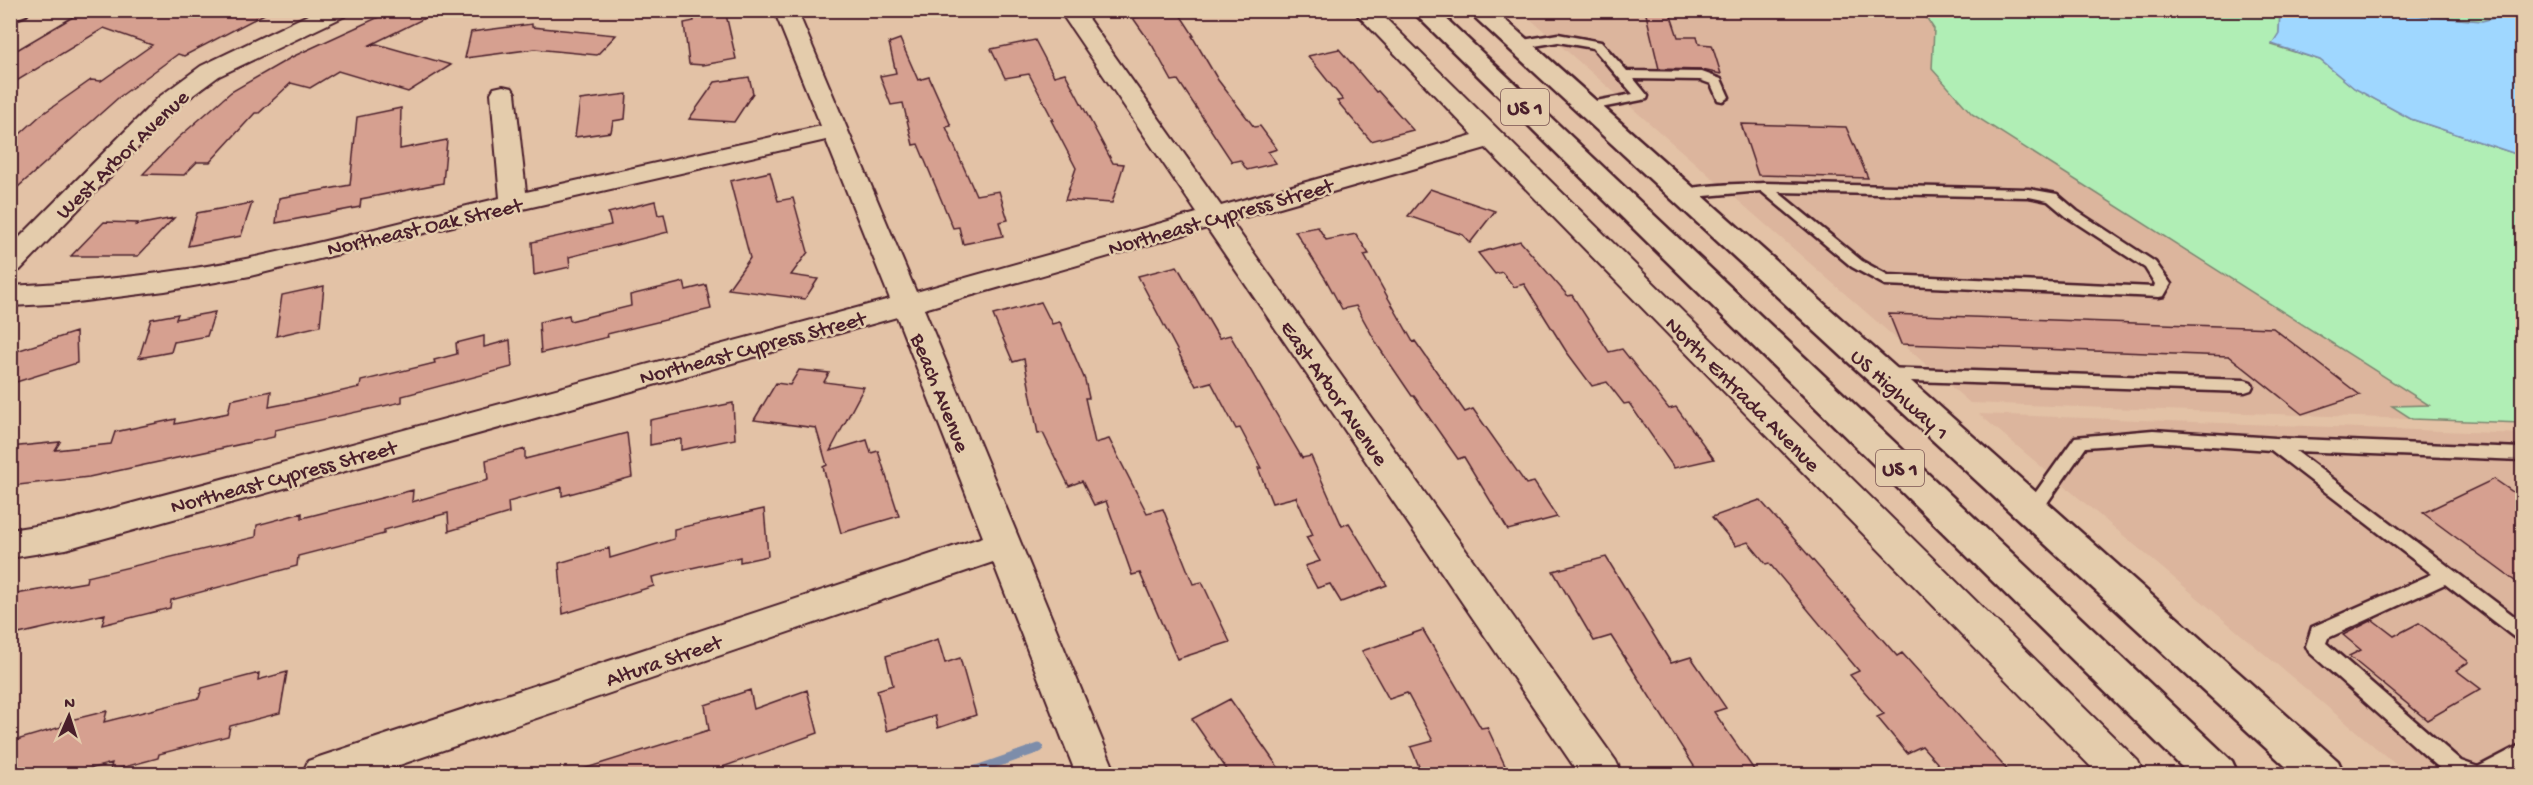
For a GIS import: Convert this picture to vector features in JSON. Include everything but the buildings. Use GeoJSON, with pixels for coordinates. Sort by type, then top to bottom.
{"type":"FeatureCollection","features":[{"type":"Feature","properties":{"kind":"main road"},"geometry":{"type":"LineString","coordinates":[[10,14],[18,10]]}},
{"type":"Feature","properties":{"kind":"main road","name":"US 1"},"geometry":{"type":"LineString","coordinates":[[1423,10],[2217,774]]}},
{"type":"Feature","properties":{"kind":"main road","name":"US Highway 1"},"geometry":{"type":"LineString","coordinates":[[1479,10],[2323,774]]}},
{"type":"Feature","properties":{"kind":"main road"},"geometry":{"type":"LineString","coordinates":[[1582,162],[1646,190],[1666,195],[1682,194]]}},
{"type":"Feature","properties":{"kind":"main road"},"geometry":{"type":"LineString","coordinates":[[1640,217],[1680,226],[1757,263]]}},
{"type":"Feature","properties":{"kind":"street","name":"West Arbor Avenue"},"geometry":{"type":"LineString","coordinates":[[10,264],[168,102],[210,71],[339,10]]}},
{"type":"Feature","properties":{"kind":"street","name":"Beach Avenue"},"geometry":{"type":"LineString","coordinates":[[784,10],[907,304],[1096,774]]}},
{"type":"Feature","properties":{"kind":"street","name":"East Arbor Avenue"},"geometry":{"type":"LineString","coordinates":[[1070,10],[1602,774]]}},
{"type":"Feature","properties":{"kind":"street","name":"North Entrada Avenue"},"geometry":{"type":"LineString","coordinates":[[1364,10],[2124,774]]}},
{"type":"Feature","properties":{"kind":"street"},"geometry":{"type":"LineString","coordinates":[[503,93],[514,203]]}},
{"type":"Feature","properties":{"kind":"street","name":"Northeast Oak Street"},"geometry":{"type":"LineString","coordinates":[[10,296],[165,282],[239,269],[514,203],[834,131]]}},
{"type":"Feature","properties":{"kind":"street","name":"Northeast Cypress Street"},"geometry":{"type":"LineString","coordinates":[[10,544],[66,535],[907,304],[1491,138]]}},
{"type":"Feature","properties":{"kind":"street","name":"Altura Street"},"geometry":{"type":"LineString","coordinates":[[322,774],[1004,544]]}},
{"type":"Feature","properties":{"kind":"lane"},"geometry":{"type":"LineString","coordinates":[[1517,45],[1558,38],[1597,45],[1642,96],[1585,107]]}},
{"type":"Feature","properties":{"kind":"lane"},"geometry":{"type":"LineString","coordinates":[[1623,75],[1702,76],[1716,82],[1723,97]]}},
{"type":"Feature","properties":{"kind":"lane"},"geometry":{"type":"LineString","coordinates":[[1682,194],[1764,187],[2029,193],[2052,197],[2072,214],[2150,266],[2163,284],[2159,292],[1885,280],[1857,264],[1764,187]]}},
{"type":"Feature","properties":{"kind":"lane"},"geometry":{"type":"LineString","coordinates":[[1880,374],[2245,386]]}},
{"type":"Feature","properties":{"kind":"lane"},"geometry":{"type":"LineString","coordinates":[[2032,511],[2081,441],[2153,436],[2275,444],[2523,454]]}},
{"type":"Feature","properties":{"kind":"lane"},"geometry":{"type":"LineString","coordinates":[[2275,444],[2523,632]]}},
{"type":"Feature","properties":{"kind":"lane"},"geometry":{"type":"LineString","coordinates":[[2447,575],[2319,633],[2316,646],[2463,772]]}},
{"type":"Feature","properties":{"kind":"lane"},"geometry":{"type":"LineString","coordinates":[[2485,774],[2523,753]]}},
{"type":"Feature","properties":{"kind":"shaded area"},"geometry":{"type":"Polygon","coordinates":[[[1521,11],[1922,11],[1934,29],[1932,69],[1972,114],[2430,405],[2393,406],[2412,419],[1970,403],[1521,11]]]}},
{"type":"Feature","properties":{"kind":"shaded area"},"geometry":{"type":"Polygon","coordinates":[[[1979,414],[2522,434],[2522,774],[2407,774],[1979,414]]]}},
{"type":"Feature","properties":{"kind":"green space"},"geometry":{"type":"Polygon","coordinates":[[[2522,10],[2482,21],[2423,16],[2408,11],[2522,10]]]}},
{"type":"Feature","properties":{"kind":"green space"},"geometry":{"type":"Polygon","coordinates":[[[1922,11],[2280,11],[2279,34],[2272,45],[2320,60],[2354,88],[2411,119],[2522,156],[2522,423],[2412,419],[2392,406],[2429,405],[1972,114],[1932,69],[1934,29],[1922,11]]]}},
{"type":"Feature","properties":{"kind":"water"},"geometry":{"type":"Polygon","coordinates":[[[2280,11],[2408,11],[2423,16],[2482,21],[2522,11],[2522,156],[2411,119],[2354,88],[2320,60],[2272,44],[2279,33],[2280,11]]]}},
{"type":"Feature","properties":{"kind":"waterway"},"geometry":{"type":"LineString","coordinates":[[965,774],[1039,748]]}}]}
